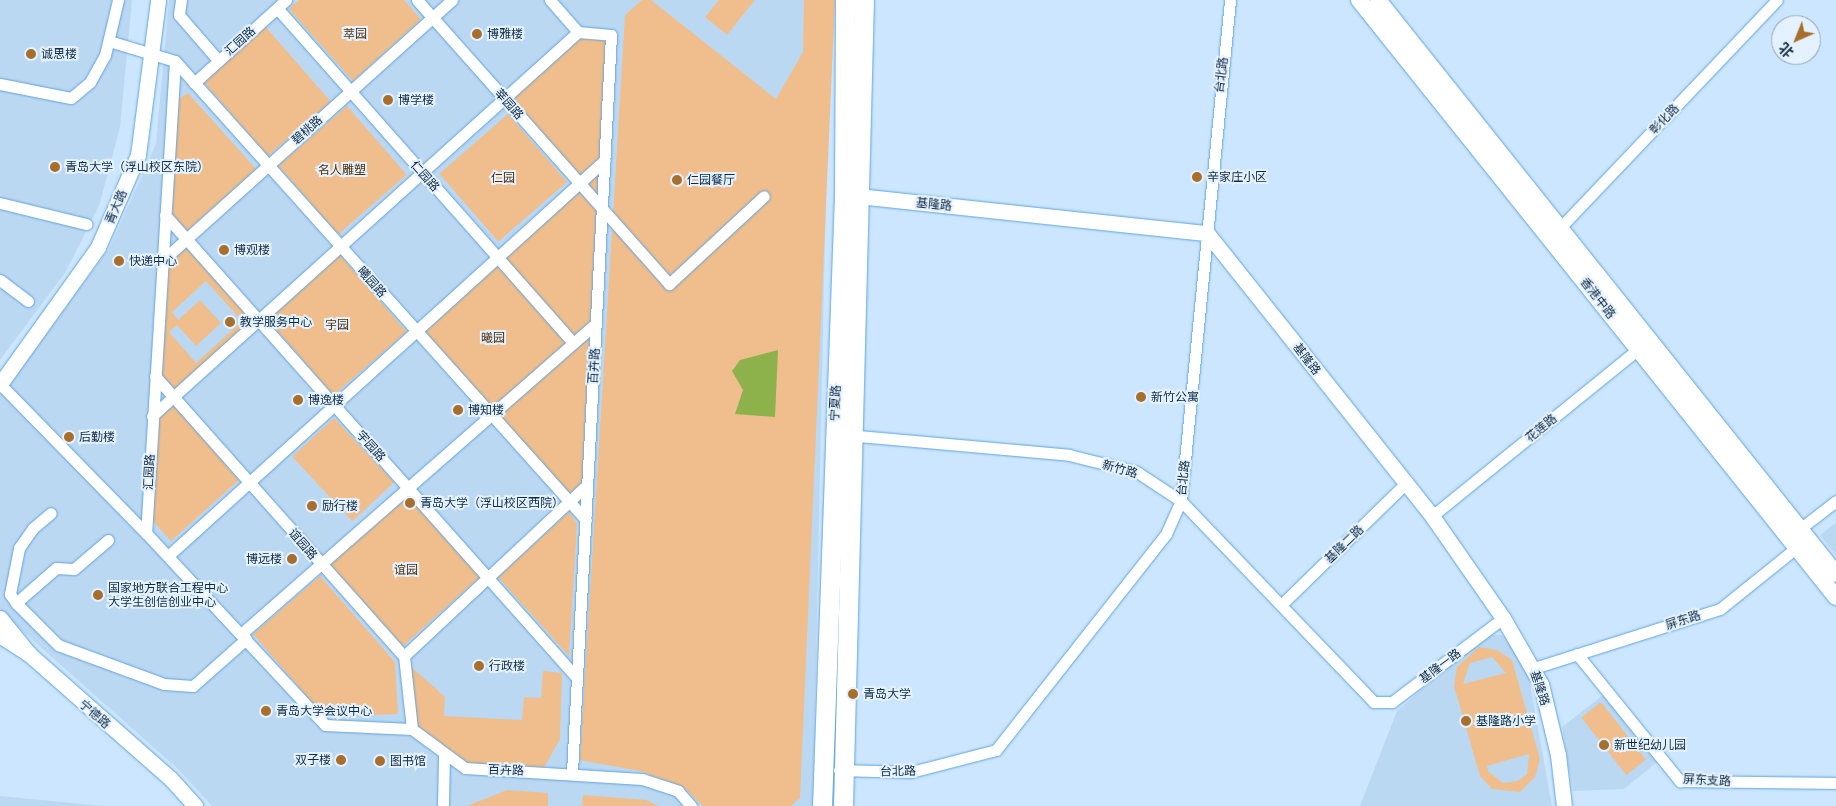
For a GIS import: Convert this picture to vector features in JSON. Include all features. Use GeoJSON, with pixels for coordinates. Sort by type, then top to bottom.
{"type":"FeatureCollection","features":[{"type":"Feature","properties":{"kind":"main road","name":"宁夏路"},"geometry":{"type":"LineString","coordinates":[[845,0],[852,195]]}},
{"type":"Feature","properties":{"kind":"main road","name":"宁夏路"},"geometry":{"type":"LineString","coordinates":[[822,806],[842,434],[852,195],[864,0]]}},
{"type":"Feature","properties":{"kind":"main road","name":"香港中路"},"geometry":{"type":"LineString","coordinates":[[1359,0],[1555,232]]}},
{"type":"Feature","properties":{"kind":"main road","name":"香港中路"},"geometry":{"type":"LineString","coordinates":[[1378,0],[1555,232],[1644,344],[1796,548],[1836,597]]}},
{"type":"Feature","properties":{"kind":"main road","name":"香港中路"},"geometry":{"type":"LineString","coordinates":[[1644,344],[1801,528],[1836,574]]}},
{"type":"Feature","properties":{"kind":"main road","name":"宁夏路"},"geometry":{"type":"LineString","coordinates":[[842,434],[843,806]]}},
{"type":"Feature","properties":{"kind":"main road"},"geometry":{"type":"LineString","coordinates":[[0,635],[29,654]]}},
{"type":"Feature","properties":{"kind":"street"},"geometry":{"type":"LineString","coordinates":[[0,84],[71,98],[90,82],[109,40],[118,0]]}},
{"type":"Feature","properties":{"kind":"street","name":"青大路"},"geometry":{"type":"LineString","coordinates":[[0,384],[98,247],[138,155],[153,53],[158,0]]}},
{"type":"Feature","properties":{"kind":"street"},"geometry":{"type":"LineString","coordinates":[[180,0],[179,15],[218,60]]}},
{"type":"Feature","properties":{"kind":"street","name":"汇园路"},"geometry":{"type":"LineString","coordinates":[[194,83],[286,0]]}},
{"type":"Feature","properties":{"kind":"street"},"geometry":{"type":"LineString","coordinates":[[417,0],[669,284],[764,196]]}},
{"type":"Feature","properties":{"kind":"street","name":"碧桃路"},"geometry":{"type":"LineString","coordinates":[[162,260],[452,0]]}},
{"type":"Feature","properties":{"kind":"street"},"geometry":{"type":"LineString","coordinates":[[152,416],[578,32],[550,0]]}},
{"type":"Feature","properties":{"kind":"street","name":"台北路"},"geometry":{"type":"LineString","coordinates":[[823,768],[911,772],[996,750],[1166,534],[1181,501],[1230,0]]}},
{"type":"Feature","properties":{"kind":"street","name":"彰化路"},"geometry":{"type":"LineString","coordinates":[[1555,232],[1777,0]]}},
{"type":"Feature","properties":{"kind":"street","name":"仁园路"},"geometry":{"type":"LineString","coordinates":[[277,8],[573,343]]}},
{"type":"Feature","properties":{"kind":"street","name":"百卉路"},"geometry":{"type":"LineString","coordinates":[[572,772],[612,35],[578,32]]}},
{"type":"Feature","properties":{"kind":"street","name":"曦园路"},"geometry":{"type":"LineString","coordinates":[[109,40],[174,61],[586,520]]}},
{"type":"Feature","properties":{"kind":"street","name":"汇园路"},"geometry":{"type":"LineString","coordinates":[[146,533],[174,61]]}},
{"type":"Feature","properties":{"kind":"street"},"geometry":{"type":"LineString","coordinates":[[169,555],[247,481],[605,160]]}},
{"type":"Feature","properties":{"kind":"street","name":"基隆路"},"geometry":{"type":"LineString","coordinates":[[852,195],[1207,233],[1432,516],[1503,618],[1534,668],[1558,755],[1564,806]]}},
{"type":"Feature","properties":{"kind":"street"},"geometry":{"type":"LineString","coordinates":[[0,203],[86,224]]}},
{"type":"Feature","properties":{"kind":"street","name":"宇园路"},"geometry":{"type":"LineString","coordinates":[[165,215],[577,678]]}},
{"type":"Feature","properties":{"kind":"street"},"geometry":{"type":"LineString","coordinates":[[0,280],[28,301]]}},
{"type":"Feature","properties":{"kind":"street"},"geometry":{"type":"LineString","coordinates":[[51,513],[33,528],[19,548],[10,594],[16,603],[58,645],[164,684],[193,686],[320,564],[596,323]]}},
{"type":"Feature","properties":{"kind":"street","name":"花莲路"},"geometry":{"type":"LineString","coordinates":[[1432,516],[1644,344]]}},
{"type":"Feature","properties":{"kind":"street","name":"谊园路"},"geometry":{"type":"LineString","coordinates":[[155,376],[320,564],[404,656]]}},
{"type":"Feature","properties":{"kind":"street"},"geometry":{"type":"LineString","coordinates":[[0,384],[169,555],[325,725],[412,729],[404,656],[587,485]]}},
{"type":"Feature","properties":{"kind":"street","name":"新竹路"},"geometry":{"type":"LineString","coordinates":[[842,434],[1069,455],[1137,472],[1181,501],[1282,604],[1374,702]]}},
{"type":"Feature","properties":{"kind":"street","name":"基隆二路"},"geometry":{"type":"LineString","coordinates":[[1282,604],[1405,484]]}},
{"type":"Feature","properties":{"kind":"street"},"geometry":{"type":"LineString","coordinates":[[1796,548],[1801,528],[1836,500]]}},
{"type":"Feature","properties":{"kind":"street"},"geometry":{"type":"LineString","coordinates":[[16,603],[56,568],[74,569],[108,540]]}},
{"type":"Feature","properties":{"kind":"street","name":"屏东路"},"geometry":{"type":"LineString","coordinates":[[1534,668],[1720,609],[1796,548]]}},
{"type":"Feature","properties":{"kind":"street","name":"宁德路"},"geometry":{"type":"LineString","coordinates":[[0,618],[29,654],[171,779],[195,806]]}},
{"type":"Feature","properties":{"kind":"street","name":"基隆一路"},"geometry":{"type":"LineString","coordinates":[[1374,702],[1392,702],[1503,618]]}},
{"type":"Feature","properties":{"kind":"street","name":"屏东支路"},"geometry":{"type":"LineString","coordinates":[[1578,654],[1680,781],[1836,783]]}},
{"type":"Feature","properties":{"kind":"street","name":"百卉路"},"geometry":{"type":"LineString","coordinates":[[412,729],[465,768],[572,772],[642,779],[678,792],[691,806]]}},
{"type":"Feature","properties":{"kind":"street"},"geometry":{"type":"LineString","coordinates":[[443,806],[444,753]]}},
{"type":"Feature","properties":{"kind":"shaded area","name":"青岛大学（浮山校区东院）"},"geometry":{"type":"Polygon","coordinates":[[[0,0],[132,0],[120,127],[99,206],[65,273],[0,360],[0,0]]]}},
{"type":"Feature","properties":{"kind":"shaded area","name":"青岛大学（浮山校区西院）"},"geometry":{"type":"Polygon","coordinates":[[[169,0],[830,0],[813,806],[212,806],[179,770],[0,611],[0,395],[109,249],[156,144],[169,0]]]}},
{"type":"Feature","properties":{"kind":"shaded area"},"geometry":{"type":"Polygon","coordinates":[[[778,350],[775,417],[735,414],[743,390],[732,371],[740,360],[778,350]]]}},
{"type":"Feature","properties":{"kind":"shaded area"},"geometry":{"type":"Polygon","coordinates":[[[1836,523],[1836,555],[1820,535],[1836,523]]]}},
{"type":"Feature","properties":{"kind":"shaded area","name":"基隆路小学"},"geometry":{"type":"Polygon","coordinates":[[[1484,635],[1503,635],[1528,673],[1552,806],[1360,806],[1397,711],[1484,635]]]}},
{"type":"Feature","properties":{"kind":"shaded area","name":"新世纪幼儿园"},"geometry":{"type":"Polygon","coordinates":[[[1603,695],[1657,762],[1624,789],[1573,791],[1562,727],[1603,695]]]}},
{"type":"Feature","properties":{"kind":"shaded area"},"geometry":{"type":"Polygon","coordinates":[[[0,796],[102,806],[0,806],[0,796]]]}},
{"type":"Feature","properties":{"kind":"green space","name":"萃园"},"geometry":{"type":"Polygon","coordinates":[[[299,0],[404,0],[421,19],[353,81],[289,9],[299,0]]]}},
{"type":"Feature","properties":{"kind":"green space"},"geometry":{"type":"Polygon","coordinates":[[[642,0],[651,0],[776,99],[803,52],[804,0],[835,0],[800,798],[791,806],[703,806],[683,787],[640,771],[580,760],[625,15],[642,0]]]}},
{"type":"Feature","properties":{"kind":"green space"},"geometry":{"type":"Polygon","coordinates":[[[719,0],[755,0],[727,35],[705,17],[719,0]]]}},
{"type":"Feature","properties":{"kind":"green space"},"geometry":{"type":"Polygon","coordinates":[[[265,26],[331,101],[268,156],[202,80],[265,26]]]}},
{"type":"Feature","properties":{"kind":"green space"},"geometry":{"type":"Polygon","coordinates":[[[580,35],[610,38],[600,158],[579,177],[509,98],[580,35]]]}},
{"type":"Feature","properties":{"kind":"green space"},"geometry":{"type":"Polygon","coordinates":[[[188,93],[256,169],[186,232],[169,214],[176,101],[188,93]]]}},
{"type":"Feature","properties":{"kind":"green space","name":"名人雕塑"},"geometry":{"type":"Polygon","coordinates":[[[347,106],[407,175],[338,234],[278,166],[347,106]]]}},
{"type":"Feature","properties":{"kind":"green space","name":"仁园"},"geometry":{"type":"Polygon","coordinates":[[[508,114],[567,182],[498,242],[439,174],[508,114]]]}},
{"type":"Feature","properties":{"kind":"green space","name":"曦园"},"geometry":{"type":"Polygon","coordinates":[[[599,172],[591,322],[491,410],[420,330],[599,172]]]}},
{"type":"Feature","properties":{"kind":"green space"},"geometry":{"type":"Polygon","coordinates":[[[186,244],[254,320],[174,393],[158,375],[165,263],[186,244]],[[206,281],[172,312],[178,320],[200,300],[221,323],[196,346],[177,325],[169,332],[196,363],[242,321],[206,281]]]}},
{"type":"Feature","properties":{"kind":"green space","name":"宇园"},"geometry":{"type":"Polygon","coordinates":[[[339,254],[407,332],[333,395],[266,318],[339,254]]]}},
{"type":"Feature","properties":{"kind":"green space"},"geometry":{"type":"Polygon","coordinates":[[[590,336],[582,482],[569,495],[499,415],[590,336]]]}},
{"type":"Feature","properties":{"kind":"green space"},"geometry":{"type":"Polygon","coordinates":[[[174,404],[239,480],[171,541],[151,519],[157,420],[174,404]]]}},
{"type":"Feature","properties":{"kind":"green space"},"geometry":{"type":"Polygon","coordinates":[[[334,418],[394,482],[352,521],[292,457],[334,418]]]}},
{"type":"Feature","properties":{"kind":"green space","name":"谊园"},"geometry":{"type":"Polygon","coordinates":[[[406,494],[480,576],[403,646],[329,564],[406,494]]]}},
{"type":"Feature","properties":{"kind":"green space"},"geometry":{"type":"Polygon","coordinates":[[[569,512],[577,524],[569,656],[498,577],[569,512]]]}},
{"type":"Feature","properties":{"kind":"green space"},"geometry":{"type":"Polygon","coordinates":[[[320,576],[395,662],[398,714],[325,717],[253,634],[320,576]]]}},
{"type":"Feature","properties":{"kind":"green space"},"geometry":{"type":"Polygon","coordinates":[[[1479,647],[1497,650],[1512,660],[1540,759],[1535,777],[1520,792],[1492,789],[1480,776],[1454,686],[1457,667],[1479,647]],[[1492,657],[1470,663],[1463,684],[1506,673],[1492,657]],[[1529,754],[1487,766],[1488,771],[1503,783],[1518,781],[1527,774],[1529,754]]]}},
{"type":"Feature","properties":{"kind":"green space"},"geometry":{"type":"Polygon","coordinates":[[[407,663],[445,697],[444,716],[522,720],[524,697],[541,698],[543,671],[562,673],[560,739],[544,768],[466,766],[415,727],[407,663]]]}},
{"type":"Feature","properties":{"kind":"green space"},"geometry":{"type":"Polygon","coordinates":[[[1601,702],[1646,760],[1626,775],[1581,717],[1601,702]]]}},
{"type":"Feature","properties":{"kind":"green space"},"geometry":{"type":"Polygon","coordinates":[[[507,790],[548,793],[548,806],[467,806],[507,790]]]}},
{"type":"Feature","properties":{"kind":"green space"},"geometry":{"type":"Polygon","coordinates":[[[583,795],[646,800],[659,806],[582,806],[583,795]]]}},
{"type":"Feature","properties":{"kind":"place","name":"博雅楼"},"geometry":{"type":"Point","coordinates":[477,34]}},
{"type":"Feature","properties":{"kind":"place","name":"诚思楼"},"geometry":{"type":"Point","coordinates":[31,54]}},
{"type":"Feature","properties":{"kind":"place","name":"博学楼"},"geometry":{"type":"Point","coordinates":[388,100]}},
{"type":"Feature","properties":{"kind":"place","name":"青岛大学（浮山校区东院）"},"geometry":{"type":"Point","coordinates":[55,167]}},
{"type":"Feature","properties":{"kind":"place","name":"辛家庄小区"},"geometry":{"type":"Point","coordinates":[1197,177]}},
{"type":"Feature","properties":{"kind":"place","name":"仁园餐厅"},"geometry":{"type":"Point","coordinates":[677,180]}},
{"type":"Feature","properties":{"kind":"place","name":"博观楼"},"geometry":{"type":"Point","coordinates":[224,250]}},
{"type":"Feature","properties":{"kind":"place","name":"快递中心"},"geometry":{"type":"Point","coordinates":[119,261]}},
{"type":"Feature","properties":{"kind":"place","name":"教学服务中心"},"geometry":{"type":"Point","coordinates":[230,322]}},
{"type":"Feature","properties":{"kind":"place","name":"新竹公寓"},"geometry":{"type":"Point","coordinates":[1141,397]}},
{"type":"Feature","properties":{"kind":"place","name":"博逸楼"},"geometry":{"type":"Point","coordinates":[298,400]}},
{"type":"Feature","properties":{"kind":"place","name":"博知楼"},"geometry":{"type":"Point","coordinates":[458,410]}},
{"type":"Feature","properties":{"kind":"place","name":"后勤楼"},"geometry":{"type":"Point","coordinates":[69,437]}},
{"type":"Feature","properties":{"kind":"place","name":"青岛大学（浮山校区西院）"},"geometry":{"type":"Point","coordinates":[410,503]}},
{"type":"Feature","properties":{"kind":"place","name":"励行楼"},"geometry":{"type":"Point","coordinates":[312,506]}},
{"type":"Feature","properties":{"kind":"place","name":"博远楼"},"geometry":{"type":"Point","coordinates":[292,559]}},
{"type":"Feature","properties":{"kind":"place","name":"国家地方联合工程中心 大学生创信创业中心"},"geometry":{"type":"Point","coordinates":[98,595]}},
{"type":"Feature","properties":{"kind":"place","name":"行政楼"},"geometry":{"type":"Point","coordinates":[479,666]}},
{"type":"Feature","properties":{"kind":"place","name":"青岛大学"},"geometry":{"type":"Point","coordinates":[853,694]}},
{"type":"Feature","properties":{"kind":"place","name":"青岛大学会议中心"},"geometry":{"type":"Point","coordinates":[266,711]}},
{"type":"Feature","properties":{"kind":"place","name":"基隆路小学"},"geometry":{"type":"Point","coordinates":[1466,721]}},
{"type":"Feature","properties":{"kind":"place","name":"新世纪幼儿园"},"geometry":{"type":"Point","coordinates":[1604,745]}},
{"type":"Feature","properties":{"kind":"place","name":"双子楼"},"geometry":{"type":"Point","coordinates":[341,760]}},
{"type":"Feature","properties":{"kind":"place","name":"图书馆"},"geometry":{"type":"Point","coordinates":[380,761]}}]}
